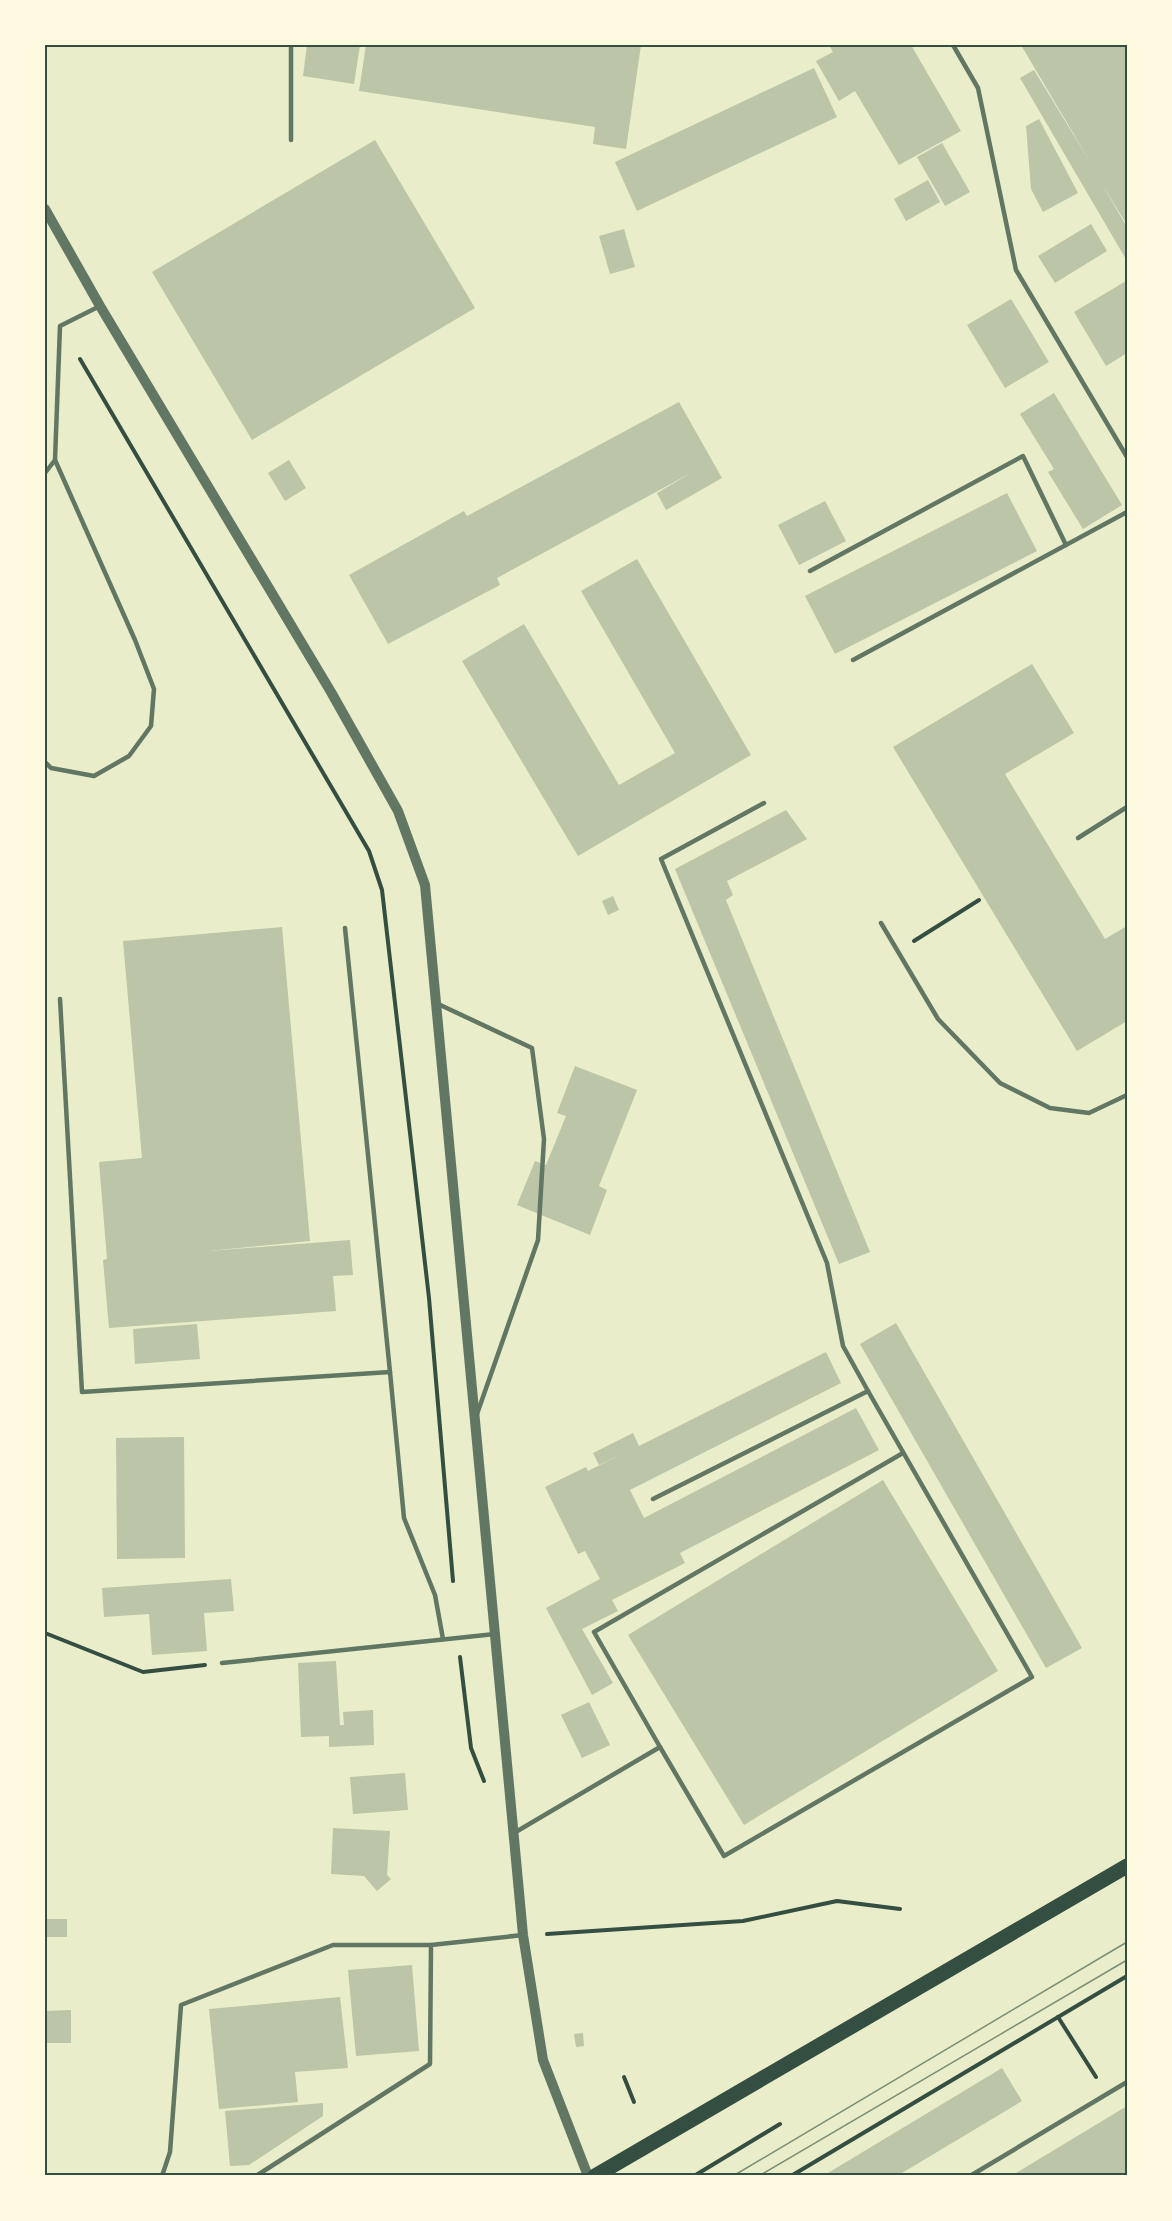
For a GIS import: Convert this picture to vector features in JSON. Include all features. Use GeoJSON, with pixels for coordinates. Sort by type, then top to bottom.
{"type":"FeatureCollection","features":[{"type":"Feature","properties":{"kind":"main road"},"geometry":{"type":"LineString","coordinates":[[595,2176],[1127,1866]]}},
{"type":"Feature","properties":{"kind":"street"},"geometry":{"type":"LineString","coordinates":[[45,209],[100,306],[332,693],[398,811],[425,885],[523,1935],[543,2060],[588,2176]]}},
{"type":"Feature","properties":{"kind":"lane"},"geometry":{"type":"LineString","coordinates":[[291,45],[291,140]]}},
{"type":"Feature","properties":{"kind":"lane"},"geometry":{"type":"LineString","coordinates":[[953,45],[978,88],[1016,270],[1127,457]]}},
{"type":"Feature","properties":{"kind":"lane"},"geometry":{"type":"LineString","coordinates":[[45,762],[51,768],[94,776],[129,756],[151,726],[154,689],[135,640],[55,459],[60,326],[100,306]]}},
{"type":"Feature","properties":{"kind":"lane"},"geometry":{"type":"LineString","coordinates":[[810,571],[1023,456],[1066,545]]}},
{"type":"Feature","properties":{"kind":"lane"},"geometry":{"type":"LineString","coordinates":[[45,473],[55,459]]}},
{"type":"Feature","properties":{"kind":"lane"},"geometry":{"type":"LineString","coordinates":[[853,660],[1127,512]]}},
{"type":"Feature","properties":{"kind":"lane"},"geometry":{"type":"LineString","coordinates":[[764,803],[661,859],[827,1263],[843,1346],[1032,1677],[724,1856],[594,1632],[903,1453]]}},
{"type":"Feature","properties":{"kind":"lane"},"geometry":{"type":"LineString","coordinates":[[1078,838],[1127,807]]}},
{"type":"Feature","properties":{"kind":"lane"},"geometry":{"type":"LineString","coordinates":[[881,923],[938,1019],[1000,1083],[1050,1108],[1089,1113],[1127,1095]]}},
{"type":"Feature","properties":{"kind":"lane"},"geometry":{"type":"LineString","coordinates":[[345,928],[405,1518],[435,1595],[443,1639]]}},
{"type":"Feature","properties":{"kind":"lane"},"geometry":{"type":"LineString","coordinates":[[60,999],[82,1392],[390,1372]]}},
{"type":"Feature","properties":{"kind":"lane"},"geometry":{"type":"LineString","coordinates":[[436,1003],[532,1048],[544,1139],[538,1240],[475,1419]]}},
{"type":"Feature","properties":{"kind":"lane"},"geometry":{"type":"LineString","coordinates":[[653,1499],[868,1391]]}},
{"type":"Feature","properties":{"kind":"lane"},"geometry":{"type":"LineString","coordinates":[[222,1662],[495,1635]]}},
{"type":"Feature","properties":{"kind":"lane"},"geometry":{"type":"LineString","coordinates":[[514,1833],[660,1747]]}},
{"type":"Feature","properties":{"kind":"lane"},"geometry":{"type":"LineString","coordinates":[[162,2176],[170,2152],[181,2005],[333,1945],[430,1945],[523,1935]]}},
{"type":"Feature","properties":{"kind":"lane"},"geometry":{"type":"LineString","coordinates":[[256,2176],[430,2064],[430,1945]]}},
{"type":"Feature","properties":{"kind":"lane"},"geometry":{"type":"LineString","coordinates":[[970,2176],[1127,2082]]}},
{"type":"Feature","properties":{"kind":"path"},"geometry":{"type":"LineString","coordinates":[[60,326],[369,850],[382,890],[429,1298],[454,1591]]}},
{"type":"Feature","properties":{"kind":"path"},"geometry":{"type":"LineString","coordinates":[[898,951],[979,900]]}},
{"type":"Feature","properties":{"kind":"path"},"geometry":{"type":"LineString","coordinates":[[45,1634],[143,1672],[222,1662]]}},
{"type":"Feature","properties":{"kind":"path"},"geometry":{"type":"LineString","coordinates":[[458,1638],[471,1748],[486,1788]]}},
{"type":"Feature","properties":{"kind":"path"},"geometry":{"type":"LineString","coordinates":[[523,1935],[743,1921],[837,1901],[900,1909]]}},
{"type":"Feature","properties":{"kind":"path"},"geometry":{"type":"LineString","coordinates":[[791,2176],[1127,1976]]}},
{"type":"Feature","properties":{"kind":"path"},"geometry":{"type":"LineString","coordinates":[[1058,2017],[1086,2061]]}},
{"type":"Feature","properties":{"kind":"path"},"geometry":{"type":"LineString","coordinates":[[624,2077],[634,2102]]}},
{"type":"Feature","properties":{"kind":"path"},"geometry":{"type":"LineString","coordinates":[[694,2176],[780,2124]]}},
{"type":"Feature","properties":{"kind":"building"},"geometry":{"type":"Polygon","coordinates":[[[307,45],[360,45],[354,84],[303,76],[307,45]]]}},
{"type":"Feature","properties":{"kind":"building"},"geometry":{"type":"Polygon","coordinates":[[[366,45],[641,45],[626,149],[593,144],[595,127],[359,91],[366,45]]]}},
{"type":"Feature","properties":{"kind":"building"},"geometry":{"type":"Polygon","coordinates":[[[829,45],[911,45],[961,131],[899,165],[855,91],[839,101],[816,61],[833,52],[829,45]]]}},
{"type":"Feature","properties":{"kind":"building"},"geometry":{"type":"Polygon","coordinates":[[[1021,45],[1127,45],[1127,225],[1100,181],[1127,227],[1127,261],[1020,78],[1034,70],[1092,165],[1021,45]]]}},
{"type":"Feature","properties":{"kind":"building"},"geometry":{"type":"Polygon","coordinates":[[[814,68],[837,117],[637,211],[615,162],[814,68]]]}},
{"type":"Feature","properties":{"kind":"building"},"geometry":{"type":"Polygon","coordinates":[[[1039,119],[1078,193],[1043,212],[1031,189],[1026,126],[1039,119]]]}},
{"type":"Feature","properties":{"kind":"building"},"geometry":{"type":"Polygon","coordinates":[[[375,140],[475,308],[252,440],[152,272],[375,140]]]}},
{"type":"Feature","properties":{"kind":"building"},"geometry":{"type":"Polygon","coordinates":[[[942,143],[970,192],[945,206],[917,157],[942,143]]]}},
{"type":"Feature","properties":{"kind":"building"},"geometry":{"type":"Polygon","coordinates":[[[928,180],[940,202],[906,221],[894,199],[928,180]]]}},
{"type":"Feature","properties":{"kind":"building"},"geometry":{"type":"Polygon","coordinates":[[[1091,224],[1107,251],[1055,283],[1038,256],[1091,224]]]}},
{"type":"Feature","properties":{"kind":"building"},"geometry":{"type":"Polygon","coordinates":[[[624,229],[635,267],[610,274],[599,236],[624,229]]]}},
{"type":"Feature","properties":{"kind":"building"},"geometry":{"type":"Polygon","coordinates":[[[1126,281],[1127,353],[1106,366],[1074,312],[1126,281]]]}},
{"type":"Feature","properties":{"kind":"building"},"geometry":{"type":"Polygon","coordinates":[[[1011,299],[1049,362],[1005,388],[967,325],[1011,299]]]}},
{"type":"Feature","properties":{"kind":"building"},"geometry":{"type":"Polygon","coordinates":[[[1054,393],[1122,505],[1083,529],[1048,472],[1054,469],[1020,414],[1054,393]]]}},
{"type":"Feature","properties":{"kind":"building"},"geometry":{"type":"Polygon","coordinates":[[[679,402],[722,478],[666,510],[657,493],[691,473],[497,578],[500,585],[388,644],[349,575],[464,511],[467,516],[679,402]]]}},
{"type":"Feature","properties":{"kind":"building"},"geometry":{"type":"Polygon","coordinates":[[[289,460],[306,488],[285,501],[268,473],[289,460]]]}},
{"type":"Feature","properties":{"kind":"building"},"geometry":{"type":"Polygon","coordinates":[[[1007,493],[1037,551],[835,654],[805,596],[1007,493]]]}},
{"type":"Feature","properties":{"kind":"building"},"geometry":{"type":"Polygon","coordinates":[[[825,501],[846,541],[799,565],[778,525],[825,501]]]}},
{"type":"Feature","properties":{"kind":"building"},"geometry":{"type":"Polygon","coordinates":[[[637,559],[751,755],[578,856],[462,661],[524,624],[619,785],[675,753],[581,591],[637,559]]]}},
{"type":"Feature","properties":{"kind":"building"},"geometry":{"type":"Polygon","coordinates":[[[1032,664],[1074,733],[1005,774],[1105,939],[1127,926],[1127,1021],[1077,1051],[893,747],[1032,664]]]}},
{"type":"Feature","properties":{"kind":"building"},"geometry":{"type":"Polygon","coordinates":[[[786,810],[807,839],[727,881],[733,895],[726,900],[870,1252],[839,1264],[675,869],[786,810]]]}},
{"type":"Feature","properties":{"kind":"building"},"geometry":{"type":"Polygon","coordinates":[[[613,896],[619,910],[608,915],[602,901],[613,896]]]}},
{"type":"Feature","properties":{"kind":"building"},"geometry":{"type":"Polygon","coordinates":[[[282,927],[310,1241],[209,1251],[350,1240],[353,1275],[333,1276],[336,1311],[109,1328],[103,1260],[107,1259],[99,1162],[142,1158],[123,941],[282,927]]]}},
{"type":"Feature","properties":{"kind":"building"},"geometry":{"type":"Polygon","coordinates":[[[575,1066],[637,1090],[599,1186],[607,1190],[590,1235],[517,1205],[535,1161],[546,1165],[566,1116],[557,1113],[575,1066]]]}},
{"type":"Feature","properties":{"kind":"building"},"geometry":{"type":"Polygon","coordinates":[[[896,1323],[1082,1648],[1046,1668],[860,1344],[896,1323]]]}},
{"type":"Feature","properties":{"kind":"building"},"geometry":{"type":"Polygon","coordinates":[[[197,1324],[200,1359],[135,1364],[133,1329],[197,1324]]]}},
{"type":"Feature","properties":{"kind":"building"},"geometry":{"type":"Polygon","coordinates":[[[826,1352],[841,1383],[630,1490],[644,1518],[856,1408],[879,1450],[680,1553],[685,1563],[612,1600],[618,1611],[582,1629],[613,1683],[592,1695],[546,1608],[600,1579],[585,1551],[578,1554],[545,1487],[586,1467],[588,1471],[624,1453],[599,1465],[593,1453],[633,1433],[639,1446],[826,1352]]]}},
{"type":"Feature","properties":{"kind":"building"},"geometry":{"type":"Polygon","coordinates":[[[184,1437],[185,1558],[117,1559],[116,1438],[184,1437]]]}},
{"type":"Feature","properties":{"kind":"building"},"geometry":{"type":"Polygon","coordinates":[[[883,1480],[998,1671],[744,1825],[628,1635],[883,1480]]]}},
{"type":"Feature","properties":{"kind":"building"},"geometry":{"type":"Polygon","coordinates":[[[231,1579],[234,1611],[204,1613],[207,1651],[152,1655],[149,1614],[104,1617],[102,1588],[231,1579]]]}},
{"type":"Feature","properties":{"kind":"building"},"geometry":{"type":"Polygon","coordinates":[[[336,1661],[340,1725],[344,1725],[343,1712],[373,1710],[374,1745],[329,1747],[329,1736],[301,1737],[298,1663],[336,1661]]]}},
{"type":"Feature","properties":{"kind":"building"},"geometry":{"type":"Polygon","coordinates":[[[589,1702],[610,1745],[582,1758],[561,1715],[589,1702]]]}},
{"type":"Feature","properties":{"kind":"building"},"geometry":{"type":"Polygon","coordinates":[[[405,1773],[408,1810],[353,1814],[350,1777],[405,1773]]]}},
{"type":"Feature","properties":{"kind":"building"},"geometry":{"type":"Polygon","coordinates":[[[333,1828],[390,1831],[387,1875],[391,1879],[377,1891],[364,1876],[331,1874],[333,1828]]]}},
{"type":"Feature","properties":{"kind":"building"},"geometry":{"type":"Polygon","coordinates":[[[45,1919],[67,1919],[67,1937],[45,1937],[45,1919]]]}},
{"type":"Feature","properties":{"kind":"building"},"geometry":{"type":"Polygon","coordinates":[[[412,1965],[419,2051],[356,2056],[348,1970],[412,1965]]]}},
{"type":"Feature","properties":{"kind":"building"},"geometry":{"type":"Polygon","coordinates":[[[340,1997],[348,2068],[295,2072],[298,2102],[219,2109],[209,2009],[340,1997]]]}},
{"type":"Feature","properties":{"kind":"building"},"geometry":{"type":"Polygon","coordinates":[[[71,2010],[71,2043],[45,2043],[45,2011],[71,2010]]]}},
{"type":"Feature","properties":{"kind":"building"},"geometry":{"type":"Polygon","coordinates":[[[583,2033],[584,2046],[576,2047],[574,2034],[583,2033]]]}},
{"type":"Feature","properties":{"kind":"building"},"geometry":{"type":"Polygon","coordinates":[[[1002,2068],[1022,2101],[897,2176],[823,2176],[1002,2068]]]}},
{"type":"Feature","properties":{"kind":"building"},"geometry":{"type":"Polygon","coordinates":[[[323,2103],[323,2116],[249,2165],[230,2166],[225,2111],[323,2103]]]}},
{"type":"Feature","properties":{"kind":"building"},"geometry":{"type":"Polygon","coordinates":[[[1127,2106],[1127,2176],[1011,2176],[1127,2106]]]}},
{"type":"Feature","properties":{"kind":"tram line"},"geometry":{"type":"LineString","coordinates":[[733,2176],[1127,1942]]}},
{"type":"Feature","properties":{"kind":"tram line"},"geometry":{"type":"LineString","coordinates":[[759,2176],[1127,1960]]}}]}
